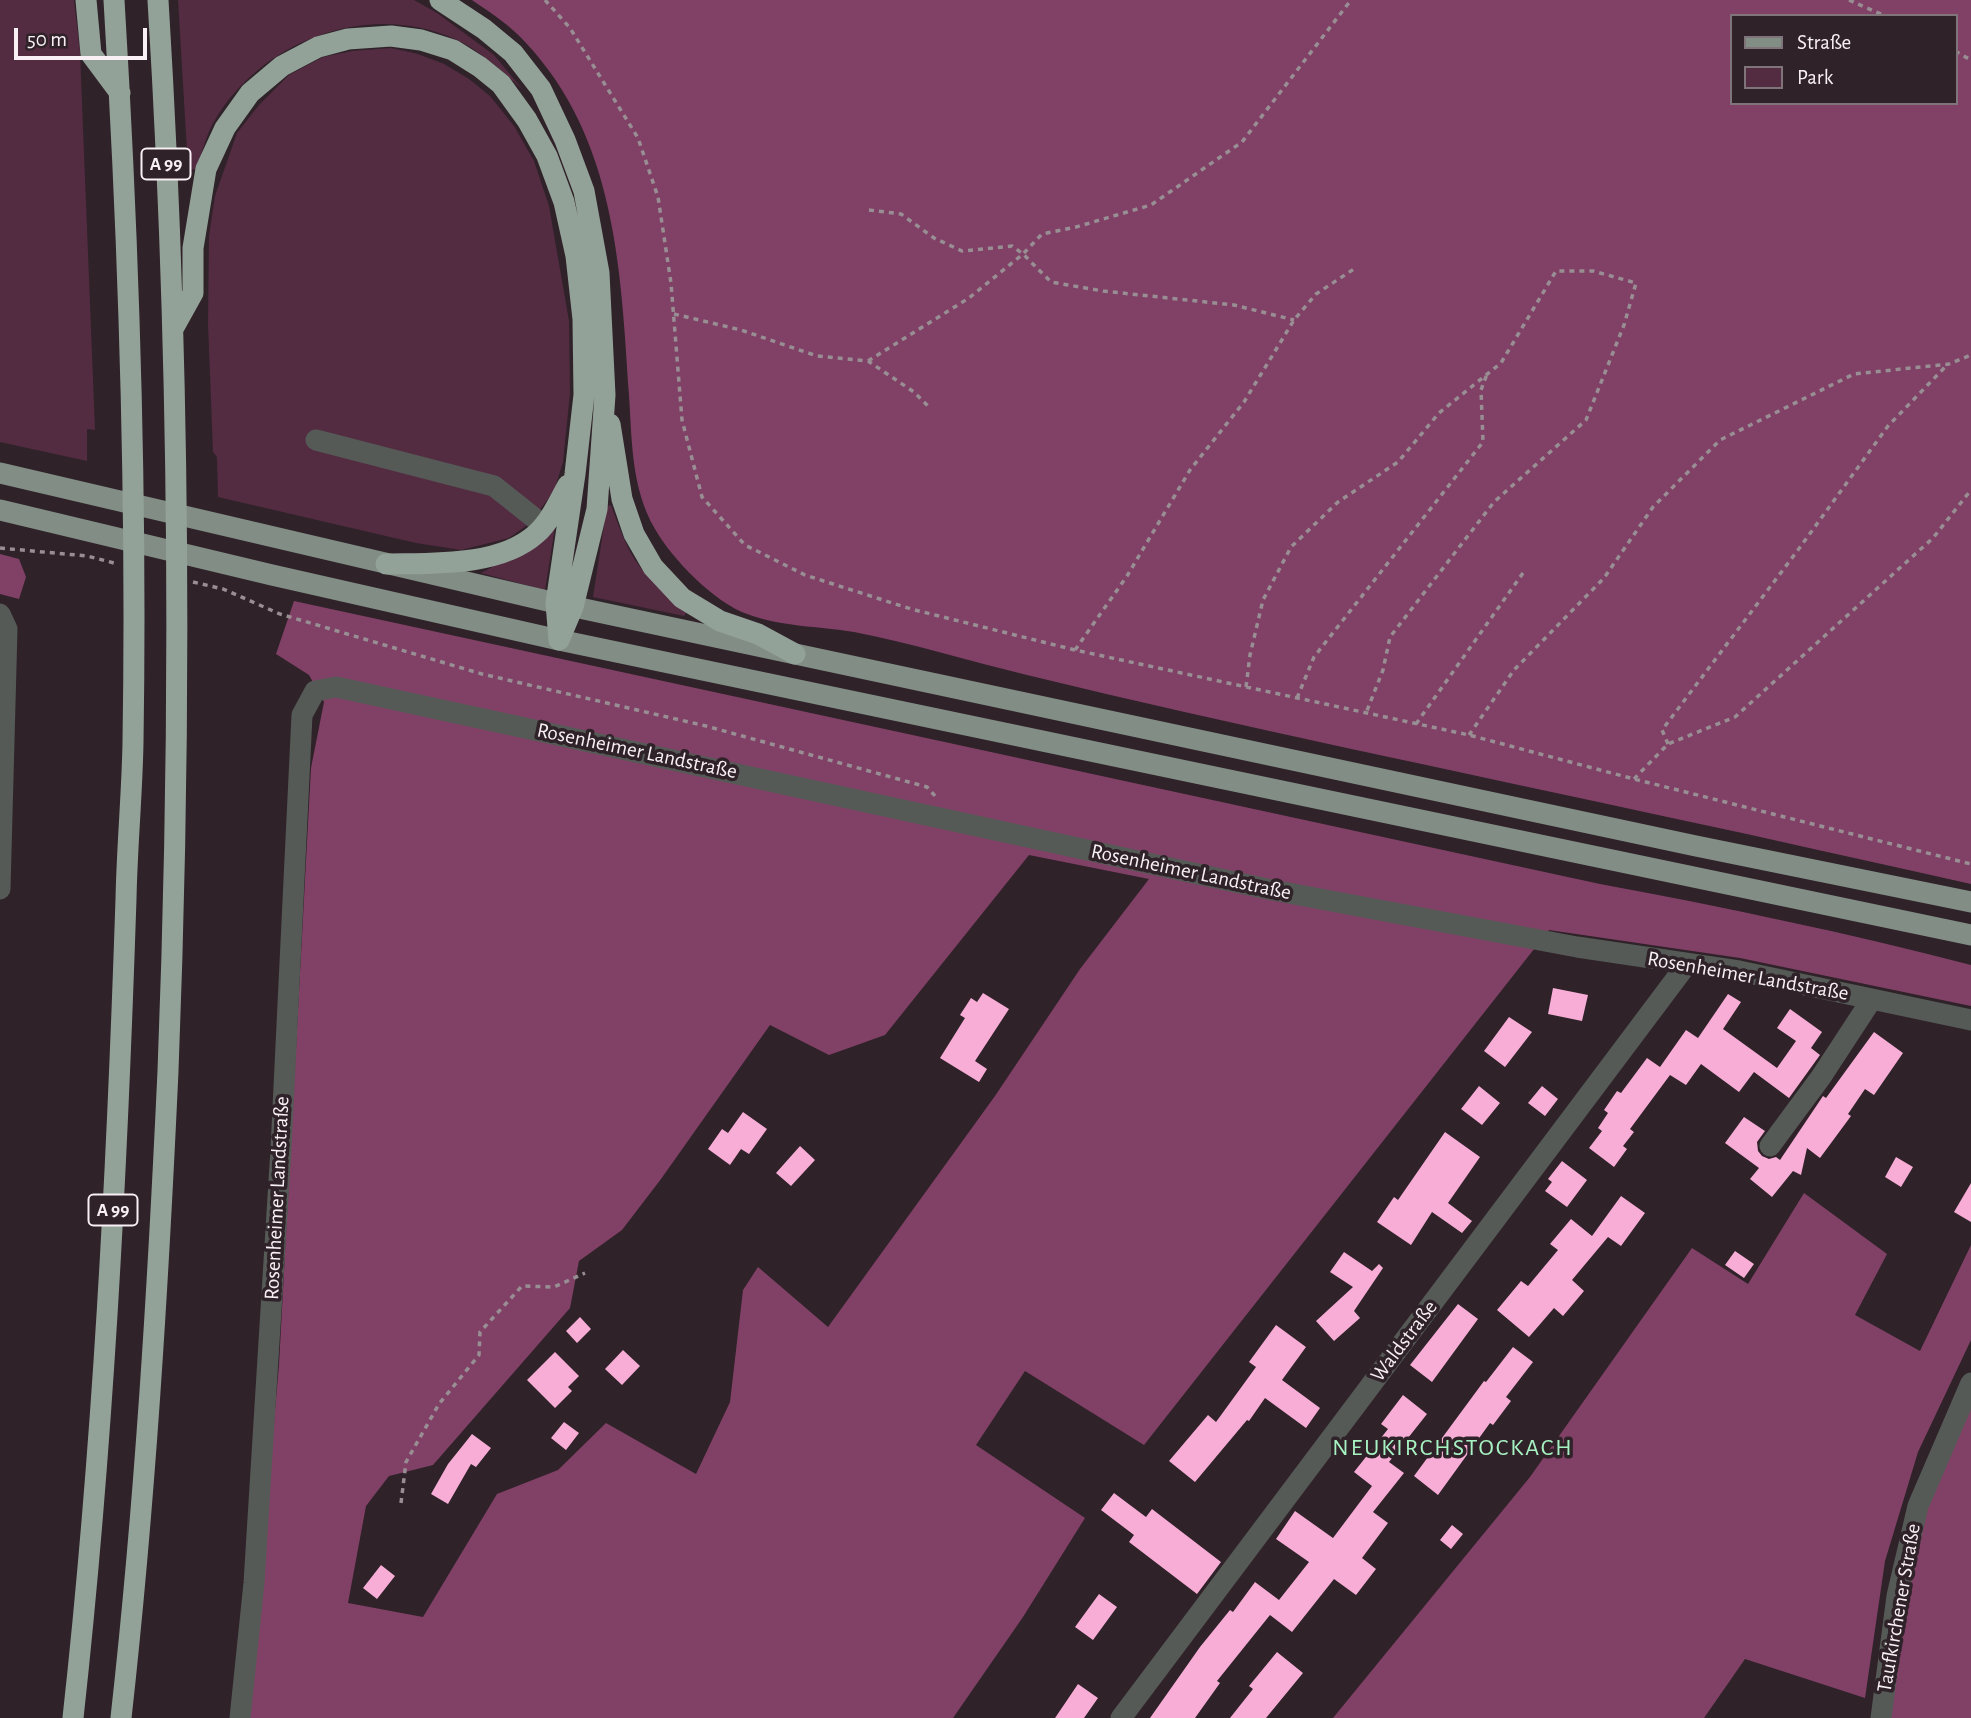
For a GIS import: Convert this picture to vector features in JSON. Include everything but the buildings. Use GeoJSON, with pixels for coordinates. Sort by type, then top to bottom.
{"type":"FeatureCollection","features":[{"type":"Feature","properties":{"kind":"highway"},"geometry":{"type":"LineString","coordinates":[[86,0],[91,54],[120,93]]}},
{"type":"Feature","properties":{"kind":"highway","name":"A 99"},"geometry":{"type":"LineString","coordinates":[[73,1718],[89,1571],[112,1243],[132,746],[134,604],[131,439],[120,93],[114,0]]}},
{"type":"Feature","properties":{"kind":"highway","name":"A 99"},"geometry":{"type":"LineString","coordinates":[[121,1718],[133,1611],[160,1260],[175,859],[178,616],[176,449],[158,0]]}},
{"type":"Feature","properties":{"kind":"highway"},"geometry":{"type":"LineString","coordinates":[[440,0],[484,29],[513,53],[541,89],[565,140],[584,191],[598,273],[605,395],[597,509],[564,605]]}},
{"type":"Feature","properties":{"kind":"highway"},"geometry":{"type":"LineString","coordinates":[[173,329],[193,293],[193,248],[206,169],[225,128],[250,93],[282,66],[318,47],[348,39],[391,36],[421,40],[453,50],[480,67],[507,93],[527,120],[547,156],[564,202],[576,256],[583,319],[584,395],[559,640]]}},
{"type":"Feature","properties":{"kind":"highway"},"geometry":{"type":"LineString","coordinates":[[605,395],[622,499],[634,534],[653,567],[682,598],[720,621],[758,634],[795,654]]}},
{"type":"Feature","properties":{"kind":"highway"},"geometry":{"type":"LineString","coordinates":[[386,564],[459,563],[511,550],[536,534],[575,474]]}},
{"type":"Feature","properties":{"kind":"main road"},"geometry":{"type":"LineString","coordinates":[[0,473],[564,605],[1683,844],[1971,902]]}},
{"type":"Feature","properties":{"kind":"main road"},"geometry":{"type":"LineString","coordinates":[[0,510],[559,640],[1971,935]]}},
{"type":"Feature","properties":{"kind":"street"},"geometry":{"type":"LineString","coordinates":[[316,440],[494,486],[543,525]]}},
{"type":"Feature","properties":{"kind":"street"},"geometry":{"type":"LineString","coordinates":[[0,614],[7,629],[0,889]]}},
{"type":"Feature","properties":{"kind":"street","name":"Rosenheimer Landstraße"},"geometry":{"type":"LineString","coordinates":[[240,1718],[254,1583],[280,1162],[302,715],[315,691],[336,687],[1267,889],[1577,947],[1739,971],[1971,1020]]}},
{"type":"Feature","properties":{"kind":"street","name":"Waldstraße"},"geometry":{"type":"LineString","coordinates":[[1121,1718],[1687,964]]}},
{"type":"Feature","properties":{"kind":"street"},"geometry":{"type":"LineString","coordinates":[[1770,1146],[1822,1077],[1872,999]]}},
{"type":"Feature","properties":{"kind":"street","name":"Taufkirchener Straße"},"geometry":{"type":"LineString","coordinates":[[1881,1718],[1897,1596],[1918,1506],[1971,1383]]}},
{"type":"Feature","properties":{"kind":"path"},"geometry":{"type":"LineString","coordinates":[[545,0],[570,28],[638,138],[658,197],[671,283],[682,419],[702,497],[745,545],[804,575],[897,605],[1075,650],[1469,735],[1971,864]]}},
{"type":"Feature","properties":{"kind":"path"},"geometry":{"type":"LineString","coordinates":[[868,361],[969,298],[1023,254],[1042,234],[1152,205],[1241,142],[1351,0]]}},
{"type":"Feature","properties":{"kind":"path"},"geometry":{"type":"LineString","coordinates":[[1849,0],[1880,14]]}},
{"type":"Feature","properties":{"kind":"path"},"geometry":{"type":"LineString","coordinates":[[869,210],[901,214],[934,238],[962,251],[1012,246],[1051,282],[1103,291],[1234,305],[1294,320]]}},
{"type":"Feature","properties":{"kind":"path"},"geometry":{"type":"LineString","coordinates":[[1075,650],[1126,576],[1190,470],[1244,402],[1294,320],[1316,295],[1357,267]]}},
{"type":"Feature","properties":{"kind":"path"},"geometry":{"type":"LineString","coordinates":[[1247,687],[1250,655],[1263,600],[1291,547],[1338,502],[1398,461],[1438,413],[1501,363],[1556,271],[1593,271],[1636,283],[1624,325],[1586,420],[1494,502],[1390,637],[1383,670],[1366,713]]}},
{"type":"Feature","properties":{"kind":"path"},"geometry":{"type":"LineString","coordinates":[[674,314],[741,330],[817,356],[868,361],[914,392],[929,407]]}},
{"type":"Feature","properties":{"kind":"path"},"geometry":{"type":"LineString","coordinates":[[1469,735],[1514,670],[1604,578],[1653,508],[1720,440],[1854,374],[1949,364],[1971,355]]}},
{"type":"Feature","properties":{"kind":"path"},"geometry":{"type":"LineString","coordinates":[[1668,744],[1662,730],[1888,426],[1949,364]]}},
{"type":"Feature","properties":{"kind":"path"},"geometry":{"type":"LineString","coordinates":[[1297,698],[1314,657],[1483,442],[1481,390],[1487,374]]}},
{"type":"Feature","properties":{"kind":"path"},"geometry":{"type":"LineString","coordinates":[[1634,779],[1668,744],[1735,717],[1933,538],[1971,490]]}},
{"type":"Feature","properties":{"kind":"path"},"geometry":{"type":"LineString","coordinates":[[0,548],[87,556]]}},
{"type":"Feature","properties":{"kind":"path"},"geometry":{"type":"LineString","coordinates":[[1416,724],[1523,573]]}},
{"type":"Feature","properties":{"kind":"path"},"geometry":{"type":"LineString","coordinates":[[223,589],[280,614],[445,663],[706,726],[927,787],[956,820]]}},
{"type":"Feature","properties":{"kind":"path"},"geometry":{"type":"LineString","coordinates":[[401,1503],[406,1462],[439,1404],[479,1356],[480,1332],[522,1286],[554,1287],[585,1273]]}},
{"type":"Feature","properties":{"kind":"green space"},"geometry":{"type":"Polygon","coordinates":[[[0,0],[74,0],[80,52],[95,430],[87,429],[87,461],[0,442],[0,0]]]}},
{"type":"Feature","properties":{"kind":"green space"},"geometry":{"type":"Polygon","coordinates":[[[178,0],[414,0],[437,13],[494,55],[523,90],[482,55],[455,39],[422,28],[388,24],[354,26],[320,35],[289,49],[260,68],[235,92],[215,120],[196,170],[188,168],[178,0]]]}},
{"type":"Feature","properties":{"kind":"green space"},"geometry":{"type":"Polygon","coordinates":[[[391,48],[444,64],[469,79],[490,96],[514,126],[534,161],[549,206],[569,321],[570,393],[563,462],[554,491],[530,523],[509,538],[461,550],[416,543],[218,497],[217,457],[213,452],[208,323],[209,236],[215,196],[237,133],[259,105],[289,75],[323,57],[352,51],[391,48]]]}},
{"type":"Feature","properties":{"kind":"green space"},"geometry":{"type":"Polygon","coordinates":[[[611,505],[634,559],[656,584],[687,612],[684,616],[593,597],[607,506],[611,505]]]}},
{"type":"Feature","properties":{"kind":"green space"},"geometry":{"type":"Polygon","coordinates":[[[555,527],[545,590],[481,573],[496,565],[555,527]]]}},
{"type":"Feature","properties":{"kind":"shaded area"},"geometry":{"type":"Polygon","coordinates":[[[472,0],[1971,0],[1971,884],[1188,713],[876,636],[773,621],[734,608],[708,590],[683,566],[662,541],[647,513],[637,480],[632,446],[617,254],[596,164],[579,121],[556,81],[526,43],[507,25],[472,0]]]}},
{"type":"Feature","properties":{"kind":"shaded area"},"geometry":{"type":"Polygon","coordinates":[[[0,554],[19,559],[26,577],[19,599],[0,594],[0,554]]]}},
{"type":"Feature","properties":{"kind":"shaded area"},"geometry":{"type":"Polygon","coordinates":[[[294,601],[1879,942],[1971,965],[1971,1006],[1740,958],[1549,930],[1144,1445],[1025,1371],[976,1445],[1085,1518],[1023,1617],[953,1718],[248,1718],[279,1365],[311,768],[324,702],[309,675],[276,654],[294,601]],[[1029,855],[885,1035],[829,1055],[770,1025],[622,1230],[579,1261],[570,1308],[433,1465],[389,1476],[366,1506],[348,1603],[423,1617],[497,1494],[558,1470],[606,1423],[696,1474],[730,1402],[743,1290],[758,1267],[828,1327],[995,1096],[1080,969],[1149,879],[1029,855]]]}},
{"type":"Feature","properties":{"kind":"shaded area"},"geometry":{"type":"Polygon","coordinates":[[[1804,1193],[1887,1254],[1855,1315],[1920,1351],[1971,1245],[1971,1340],[1918,1452],[1885,1561],[1865,1698],[1745,1659],[1704,1718],[1333,1718],[1530,1477],[1692,1248],[1748,1284],[1804,1193]]]}},
{"type":"Feature","properties":{"kind":"shaded area"},"geometry":{"type":"Polygon","coordinates":[[[1971,1403],[1971,1718],[1890,1718],[1907,1589],[1924,1514],[1971,1403]]]}},
{"type":"Feature","properties":{"kind":"district","name":"NEUKIRCHSTOCKACH"},"geometry":{"type":"Point","coordinates":[1453,1448]}}]}
